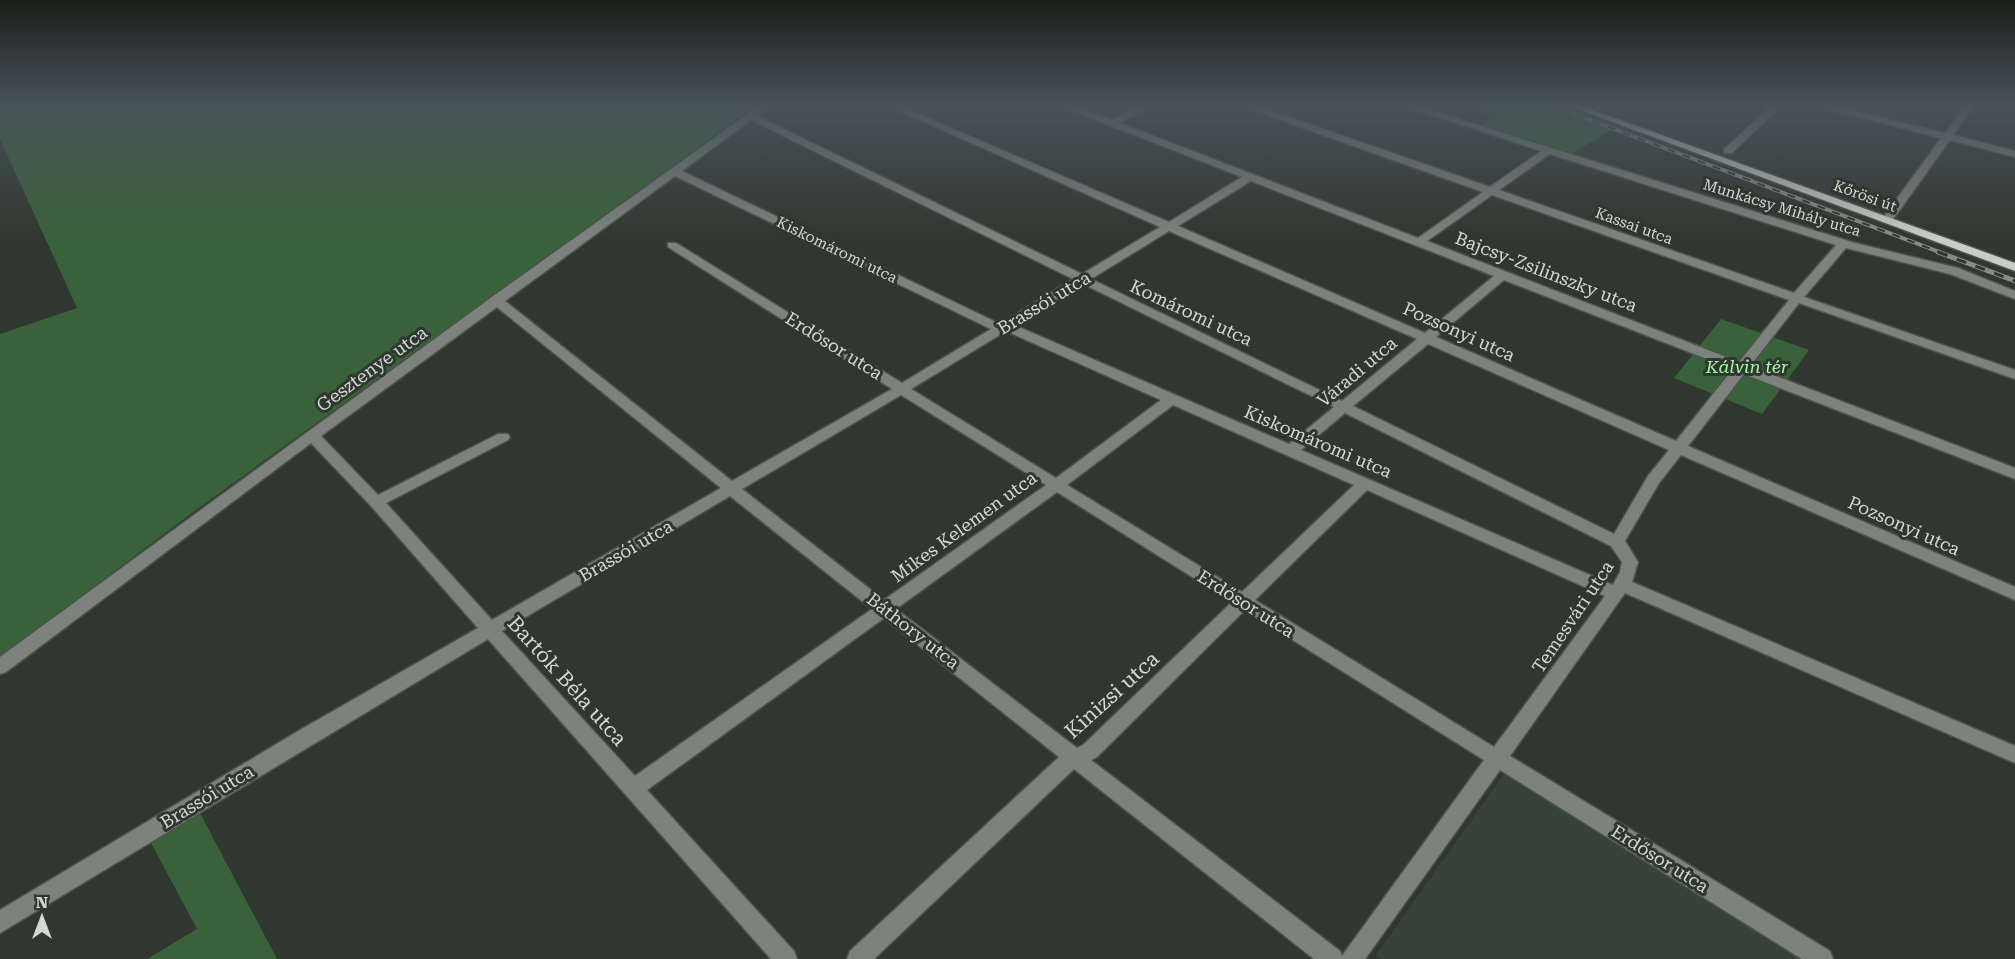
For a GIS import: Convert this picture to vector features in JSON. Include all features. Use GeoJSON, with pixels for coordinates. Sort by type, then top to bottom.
{"type":"FeatureCollection","features":[{"type":"Feature","properties":{"kind":"main road","name":"Kőrösi út"},"geometry":{"type":"LineString","coordinates":[[1692,149],[2015,267]]}},
{"type":"Feature","properties":{"kind":"street","name":"Gesztenye utca"},"geometry":{"type":"LineString","coordinates":[[0,667],[312,435],[705,149]]}},
{"type":"Feature","properties":{"kind":"street","name":"Komáromi utca"},"geometry":{"type":"LineString","coordinates":[[814,149],[1081,280],[1345,406],[1617,542]]}},
{"type":"Feature","properties":{"kind":"street","name":"Pozsonyi utca"},"geometry":{"type":"LineString","coordinates":[[991,149],[2015,594]]}},
{"type":"Feature","properties":{"kind":"street","name":"Bajcsy-Zsilinszky utca"},"geometry":{"type":"LineString","coordinates":[[1178,149],[2015,474]]}},
{"type":"Feature","properties":{"kind":"street","name":"Kassai utca"},"geometry":{"type":"LineString","coordinates":[[1371,149],[2015,375]]}},
{"type":"Feature","properties":{"kind":"street","name":"Munkácsy Mihály utca"},"geometry":{"type":"LineString","coordinates":[[1545,149],[1844,243],[1954,271],[2015,295]]}},
{"type":"Feature","properties":{"kind":"street"},"geometry":{"type":"LineString","coordinates":[[1887,220],[1938,149]]}},
{"type":"Feature","properties":{"kind":"street"},"geometry":{"type":"LineString","coordinates":[[1995,149],[2015,154]]}},
{"type":"Feature","properties":{"kind":"street"},"geometry":{"type":"LineString","coordinates":[[1419,242],[1549,150]]}},
{"type":"Feature","properties":{"kind":"street","name":"Kiskomáromi utca"},"geometry":{"type":"LineString","coordinates":[[674,171],[1003,327],[1170,400],[2015,755]]}},
{"type":"Feature","properties":{"kind":"street","name":"Brassói utca"},"geometry":{"type":"LineString","coordinates":[[0,922],[307,736],[901,389],[1250,177]]}},
{"type":"Feature","properties":{"kind":"street","name":"Temesvári utca"},"geometry":{"type":"LineString","coordinates":[[1357,957],[1631,570],[1629,555],[1617,542],[1653,480],[1797,298],[1844,243]]}},
{"type":"Feature","properties":{"kind":"street","name":"Erdősor utca"},"geometry":{"type":"LineString","coordinates":[[672,245],[901,389],[1058,484],[1243,602],[1822,959]]}},
{"type":"Feature","properties":{"kind":"street","name":"Váradi utca"},"geometry":{"type":"LineString","coordinates":[[1290,451],[1503,275]]}},
{"type":"Feature","properties":{"kind":"street","name":"Báthory utca"},"geometry":{"type":"LineString","coordinates":[[496,300],[1074,759],[1332,959]]}},
{"type":"Feature","properties":{"kind":"street","name":"Mikes Kelemen utca"},"geometry":{"type":"LineString","coordinates":[[634,788],[1058,484],[1170,400]]}},
{"type":"Feature","properties":{"kind":"street","name":"Bartók Béla utca"},"geometry":{"type":"LineString","coordinates":[[312,435],[376,502],[786,959]]}},
{"type":"Feature","properties":{"kind":"street"},"geometry":{"type":"LineString","coordinates":[[376,502],[503,437]]}},
{"type":"Feature","properties":{"kind":"street","name":"Kinizsi utca"},"geometry":{"type":"LineString","coordinates":[[858,959],[1066,763],[1090,751],[1365,483]]}},
{"type":"Feature","properties":{"kind":"shaded area"},"geometry":{"type":"Polygon","coordinates":[[[1504,774],[1800,959],[1381,959],[1376,955],[1504,774]]]}},
{"type":"Feature","properties":{"kind":"green space"},"geometry":{"type":"Polygon","coordinates":[[[4,149],[696,149],[196,510],[0,657],[0,334],[77,308],[4,149]]]}},
{"type":"Feature","properties":{"kind":"green space"},"geometry":{"type":"Polygon","coordinates":[[[1554,149],[1580,149],[1571,154],[1554,149]]]}},
{"type":"Feature","properties":{"kind":"green space","name":"Kálvin tér"},"geometry":{"type":"Polygon","coordinates":[[[1721,319],[1809,350],[1762,414],[1674,378],[1721,319]]]}},
{"type":"Feature","properties":{"kind":"green space"},"geometry":{"type":"Polygon","coordinates":[[[199,811],[277,959],[147,959],[197,929],[149,839],[199,811]]]}},
{"type":"Feature","properties":{"kind":"railway"},"geometry":{"type":"LineString","coordinates":[[1666,149],[1942,253]]}},
{"type":"Feature","properties":{"kind":"railway"},"geometry":{"type":"LineString","coordinates":[[1938,252],[2015,281]]}}]}
